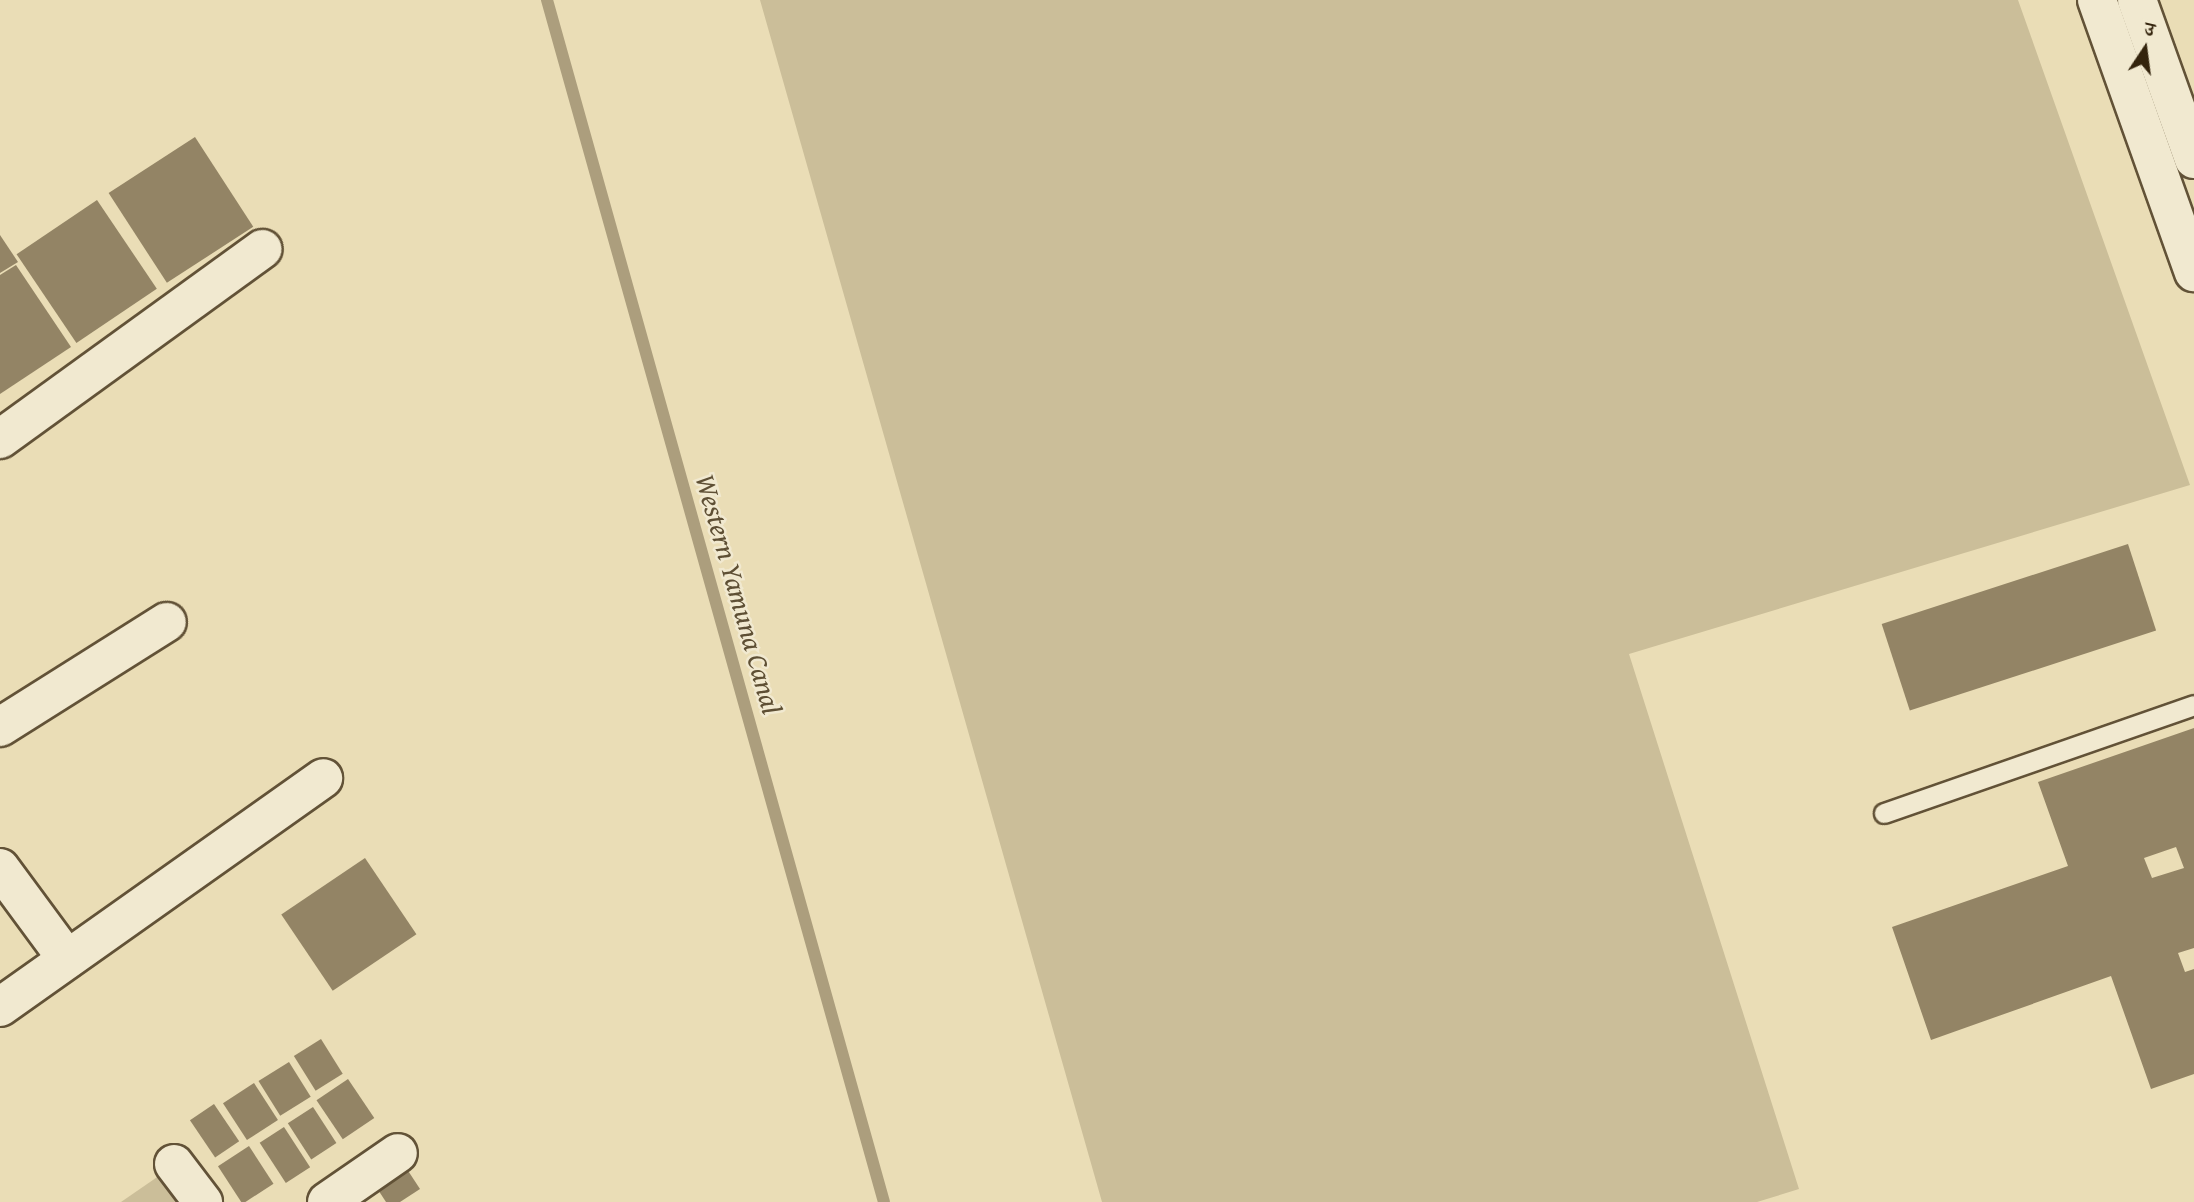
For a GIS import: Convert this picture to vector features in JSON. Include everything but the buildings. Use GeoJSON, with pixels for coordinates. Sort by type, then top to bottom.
{"type":"FeatureCollection","features":[{"type":"Feature","properties":{"kind":"street"},"geometry":{"type":"LineString","coordinates":[[2097,0],[2194,272]]}},
{"type":"Feature","properties":{"kind":"street"},"geometry":{"type":"LineString","coordinates":[[2137,0],[2194,159]]}},
{"type":"Feature","properties":{"kind":"street"},"geometry":{"type":"LineString","coordinates":[[0,439],[262,249]]}},
{"type":"Feature","properties":{"kind":"street"},"geometry":{"type":"LineString","coordinates":[[0,727],[167,622]]}},
{"type":"Feature","properties":{"kind":"street"},"geometry":{"type":"LineString","coordinates":[[0,1007],[323,778]]}},
{"type":"Feature","properties":{"kind":"street"},"geometry":{"type":"LineString","coordinates":[[0,868],[67,959]]}},
{"type":"Feature","properties":{"kind":"street"},"geometry":{"type":"LineString","coordinates":[[327,1202],[398,1153]]}},
{"type":"Feature","properties":{"kind":"street"},"geometry":{"type":"LineString","coordinates":[[174,1164],[203,1202]]}},
{"type":"Feature","properties":{"kind":"lane"},"geometry":{"type":"LineString","coordinates":[[1884,813],[2194,705]]}},
{"type":"Feature","properties":{"kind":"shaded area"},"geometry":{"type":"Polygon","coordinates":[[[760,0],[2018,0],[2190,485],[1629,654],[1799,1189],[1757,1202],[1102,1202],[760,0]]]}},
{"type":"Feature","properties":{"kind":"shaded area"},"geometry":{"type":"Polygon","coordinates":[[[166,1171],[188,1202],[121,1202],[166,1171]]]}},
{"type":"Feature","properties":{"kind":"waterway","name":"Western Yamuna Canal"},"geometry":{"type":"LineString","coordinates":[[547,0],[884,1202]]}}]}
